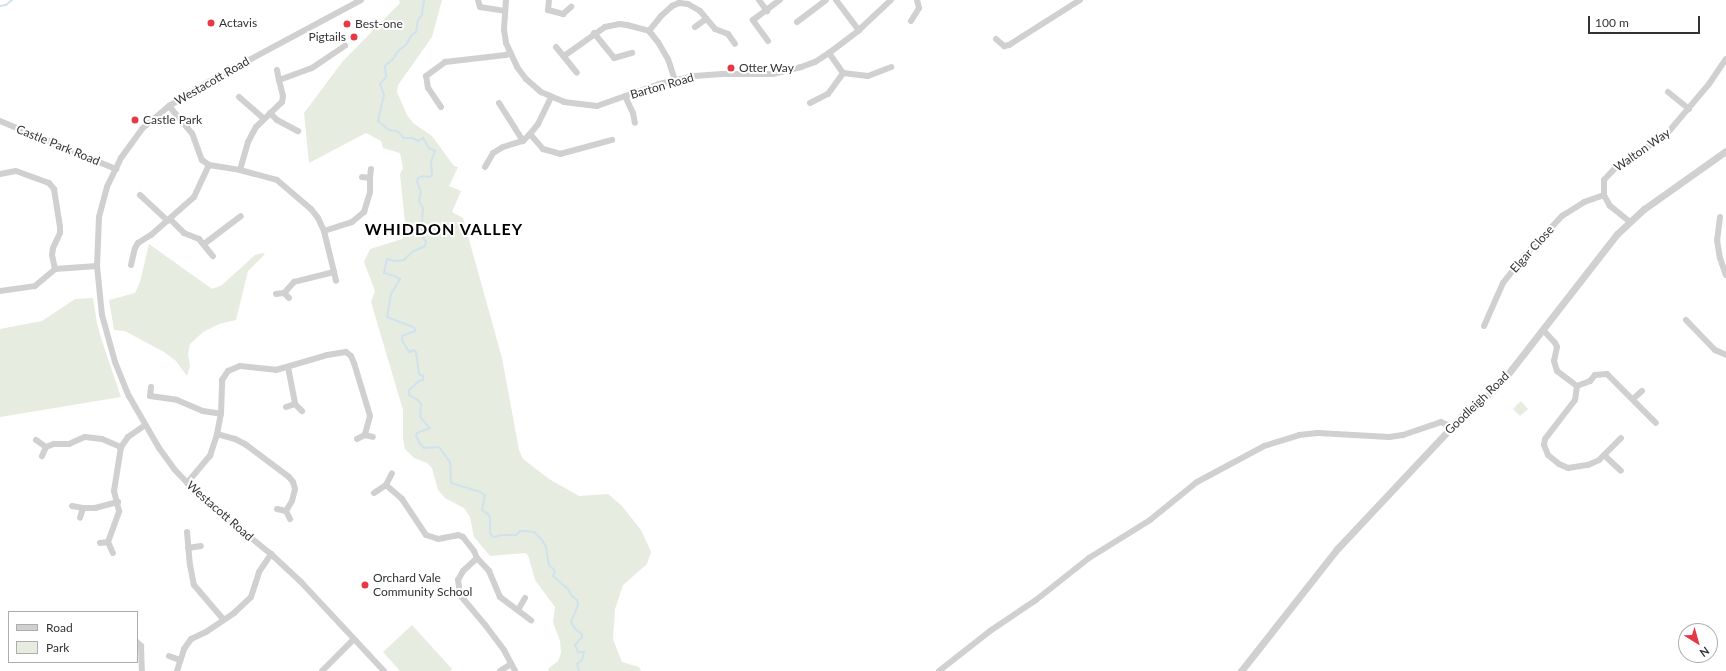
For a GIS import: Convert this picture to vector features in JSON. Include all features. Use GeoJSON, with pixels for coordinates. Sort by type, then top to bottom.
{"type":"FeatureCollection","features":[{"type":"Feature","properties":{"kind":"street","name":"Westacott Road"},"geometry":{"type":"LineString","coordinates":[[361,0],[208,82],[155,116],[128,146],[107,187],[99,217],[97,266],[102,315],[121,380],[144,426],[159,448],[187,483],[224,518],[270,554],[301,582],[384,671]]}},
{"type":"Feature","properties":{"kind":"street"},"geometry":{"type":"LineString","coordinates":[[478,0],[480,7],[505,11]]}},
{"type":"Feature","properties":{"kind":"street","name":"Barton Road"},"geometry":{"type":"LineString","coordinates":[[506,0],[504,30],[510,53],[517,67],[526,78],[534,86],[551,97],[564,102],[597,106],[675,80],[707,74],[774,74],[815,62],[859,30],[891,0]]}},
{"type":"Feature","properties":{"kind":"street"},"geometry":{"type":"LineString","coordinates":[[549,0],[548,10],[563,14],[571,7]]}},
{"type":"Feature","properties":{"kind":"street"},"geometry":{"type":"LineString","coordinates":[[759,0],[767,11]]}},
{"type":"Feature","properties":{"kind":"street"},"geometry":{"type":"LineString","coordinates":[[768,41],[753,20],[780,0]]}},
{"type":"Feature","properties":{"kind":"street"},"geometry":{"type":"LineString","coordinates":[[797,22],[826,0]]}},
{"type":"Feature","properties":{"kind":"street"},"geometry":{"type":"LineString","coordinates":[[836,0],[859,30]]}},
{"type":"Feature","properties":{"kind":"street"},"geometry":{"type":"LineString","coordinates":[[911,21],[919,8],[917,0]]}},
{"type":"Feature","properties":{"kind":"street"},"geometry":{"type":"LineString","coordinates":[[996,40],[1004,46],[1009,45],[1080,0]]}},
{"type":"Feature","properties":{"kind":"street"},"geometry":{"type":"LineString","coordinates":[[649,31],[666,11],[678,1],[695,7],[715,29],[728,34],[735,44]]}},
{"type":"Feature","properties":{"kind":"street"},"geometry":{"type":"LineString","coordinates":[[695,27],[706,18]]}},
{"type":"Feature","properties":{"kind":"street"},"geometry":{"type":"LineString","coordinates":[[564,56],[605,26],[619,24],[649,31],[663,49],[675,80]]}},
{"type":"Feature","properties":{"kind":"street"},"geometry":{"type":"LineString","coordinates":[[594,33],[614,58],[632,53]]}},
{"type":"Feature","properties":{"kind":"street"},"geometry":{"type":"LineString","coordinates":[[279,80],[312,68],[345,46]]}},
{"type":"Feature","properties":{"kind":"street"},"geometry":{"type":"LineString","coordinates":[[556,47],[577,73]]}},
{"type":"Feature","properties":{"kind":"street"},"geometry":{"type":"LineString","coordinates":[[441,107],[428,88],[426,76],[445,62],[506,55],[510,53]]}},
{"type":"Feature","properties":{"kind":"street"},"geometry":{"type":"LineString","coordinates":[[829,53],[843,73],[868,76],[891,67]]}},
{"type":"Feature","properties":{"kind":"street","name":"Walton Way"},"geometry":{"type":"LineString","coordinates":[[1604,195],[1604,180],[1610,172],[1665,136],[1689,109],[1726,59]]}},
{"type":"Feature","properties":{"kind":"street"},"geometry":{"type":"LineString","coordinates":[[240,170],[248,142],[256,127],[282,102],[283,96],[277,70]]}},
{"type":"Feature","properties":{"kind":"street"},"geometry":{"type":"LineString","coordinates":[[810,103],[828,94],[843,73]]}},
{"type":"Feature","properties":{"kind":"street"},"geometry":{"type":"LineString","coordinates":[[1668,92],[1689,109]]}},
{"type":"Feature","properties":{"kind":"street"},"geometry":{"type":"LineString","coordinates":[[625,96],[635,123]]}},
{"type":"Feature","properties":{"kind":"street"},"geometry":{"type":"LineString","coordinates":[[239,97],[264,119]]}},
{"type":"Feature","properties":{"kind":"street"},"geometry":{"type":"LineString","coordinates":[[485,167],[489,157],[497,150],[523,141],[530,134],[538,124],[551,97]]}},
{"type":"Feature","properties":{"kind":"street"},"geometry":{"type":"LineString","coordinates":[[499,103],[523,141]]}},
{"type":"Feature","properties":{"kind":"street"},"geometry":{"type":"LineString","coordinates":[[169,106],[192,133],[198,153],[202,160],[209,165],[240,170],[277,180],[311,209],[318,218],[324,231],[336,281]]}},
{"type":"Feature","properties":{"kind":"street"},"geometry":{"type":"LineString","coordinates":[[270,113],[277,120],[298,131]]}},
{"type":"Feature","properties":{"kind":"street","name":"Castle Park Road"},"geometry":{"type":"LineString","coordinates":[[0,121],[116,169]]}},
{"type":"Feature","properties":{"kind":"street"},"geometry":{"type":"LineString","coordinates":[[530,134],[543,150],[560,154],[612,140]]}},
{"type":"Feature","properties":{"kind":"street","name":"Goodleigh Road"},"geometry":{"type":"LineString","coordinates":[[1242,671],[1338,549],[1452,426],[1462,416],[1482,401],[1504,379],[1617,234],[1644,209],[1726,151]]}},
{"type":"Feature","properties":{"kind":"street"},"geometry":{"type":"LineString","coordinates":[[131,265],[135,248],[138,243],[169,220],[194,197],[209,165]]}},
{"type":"Feature","properties":{"kind":"street"},"geometry":{"type":"LineString","coordinates":[[324,231],[352,222],[364,212],[370,192],[371,169]]}},
{"type":"Feature","properties":{"kind":"street"},"geometry":{"type":"LineString","coordinates":[[0,174],[16,171],[49,183],[54,189],[60,226],[60,232],[53,248],[52,256],[55,269]]}},
{"type":"Feature","properties":{"kind":"street"},"geometry":{"type":"LineString","coordinates":[[362,177],[370,178]]}},
{"type":"Feature","properties":{"kind":"street"},"geometry":{"type":"LineString","coordinates":[[140,195],[184,233],[204,244],[213,256]]}},
{"type":"Feature","properties":{"kind":"street"},"geometry":{"type":"LineString","coordinates":[[1604,195],[1610,206],[1630,222]]}},
{"type":"Feature","properties":{"kind":"street","name":"Elgar Close"},"geometry":{"type":"LineString","coordinates":[[1484,326],[1503,282],[1526,254],[1562,216],[1584,202],[1604,195]]}},
{"type":"Feature","properties":{"kind":"street"},"geometry":{"type":"LineString","coordinates":[[204,244],[240,216]]}},
{"type":"Feature","properties":{"kind":"street"},"geometry":{"type":"LineString","coordinates":[[1720,216],[1717,240],[1726,275]]}},
{"type":"Feature","properties":{"kind":"street"},"geometry":{"type":"LineString","coordinates":[[0,291],[35,286],[55,269],[97,266]]}},
{"type":"Feature","properties":{"kind":"street"},"geometry":{"type":"LineString","coordinates":[[276,294],[284,293],[294,282],[334,272]]}},
{"type":"Feature","properties":{"kind":"street"},"geometry":{"type":"LineString","coordinates":[[284,293],[289,298]]}},
{"type":"Feature","properties":{"kind":"street"},"geometry":{"type":"LineString","coordinates":[[1686,320],[1715,350],[1726,355]]}},
{"type":"Feature","properties":{"kind":"street"},"geometry":{"type":"LineString","coordinates":[[1543,330],[1557,347],[1554,361],[1558,371],[1577,386]]}},
{"type":"Feature","properties":{"kind":"street"},"geometry":{"type":"LineString","coordinates":[[187,483],[210,456],[218,434],[221,414],[222,380],[228,371],[240,366],[269,370],[288,367],[342,352],[351,356],[370,416],[365,434],[357,439]]}},
{"type":"Feature","properties":{"kind":"street"},"geometry":{"type":"LineString","coordinates":[[288,367],[295,404],[302,411]]}},
{"type":"Feature","properties":{"kind":"street"},"geometry":{"type":"LineString","coordinates":[[1577,386],[1590,381],[1595,375],[1607,374],[1656,423]]}},
{"type":"Feature","properties":{"kind":"street"},"geometry":{"type":"LineString","coordinates":[[1577,386],[1575,400],[1545,439],[1545,450],[1559,464],[1568,468],[1592,464],[1604,455],[1621,438]]}},
{"type":"Feature","properties":{"kind":"street"},"geometry":{"type":"LineString","coordinates":[[151,387],[150,396],[177,400],[203,411],[221,414]]}},
{"type":"Feature","properties":{"kind":"street"},"geometry":{"type":"LineString","coordinates":[[1633,399],[1642,391]]}},
{"type":"Feature","properties":{"kind":"street"},"geometry":{"type":"LineString","coordinates":[[286,407],[295,404]]}},
{"type":"Feature","properties":{"kind":"street"},"geometry":{"type":"LineString","coordinates":[[939,671],[977,641],[1036,600],[1089,558],[1150,520],[1197,482],[1264,446],[1299,435],[1318,433],[1389,437],[1403,436],[1441,422],[1452,426]]}},
{"type":"Feature","properties":{"kind":"street"},"geometry":{"type":"LineString","coordinates":[[113,553],[108,542],[119,511],[118,502],[114,491],[121,447],[128,436],[144,426]]}},
{"type":"Feature","properties":{"kind":"street"},"geometry":{"type":"LineString","coordinates":[[218,434],[235,439],[244,444],[289,477],[293,482],[295,489],[292,501],[286,511]]}},
{"type":"Feature","properties":{"kind":"street"},"geometry":{"type":"LineString","coordinates":[[365,434],[373,437]]}},
{"type":"Feature","properties":{"kind":"street"},"geometry":{"type":"LineString","coordinates":[[42,456],[46,447],[54,444],[69,444],[85,437],[92,437],[121,447]]}},
{"type":"Feature","properties":{"kind":"street"},"geometry":{"type":"LineString","coordinates":[[36,440],[46,447]]}},
{"type":"Feature","properties":{"kind":"street"},"geometry":{"type":"LineString","coordinates":[[1604,455],[1621,471]]}},
{"type":"Feature","properties":{"kind":"street"},"geometry":{"type":"LineString","coordinates":[[374,493],[386,486],[392,473]]}},
{"type":"Feature","properties":{"kind":"street"},"geometry":{"type":"LineString","coordinates":[[386,486],[402,499],[426,534],[438,539],[458,535],[463,537],[488,571],[500,597],[531,620]]}},
{"type":"Feature","properties":{"kind":"street"},"geometry":{"type":"LineString","coordinates":[[72,506],[95,508],[118,502]]}},
{"type":"Feature","properties":{"kind":"street"},"geometry":{"type":"LineString","coordinates":[[80,518],[83,508]]}},
{"type":"Feature","properties":{"kind":"street"},"geometry":{"type":"LineString","coordinates":[[276,509],[286,511]]}},
{"type":"Feature","properties":{"kind":"street"},"geometry":{"type":"LineString","coordinates":[[286,511],[290,520]]}},
{"type":"Feature","properties":{"kind":"street"},"geometry":{"type":"LineString","coordinates":[[187,532],[194,585],[223,619]]}},
{"type":"Feature","properties":{"kind":"street"},"geometry":{"type":"LineString","coordinates":[[100,543],[108,542]]}},
{"type":"Feature","properties":{"kind":"street"},"geometry":{"type":"LineString","coordinates":[[188,548],[201,546]]}},
{"type":"Feature","properties":{"kind":"street"},"geometry":{"type":"LineString","coordinates":[[177,671],[187,644],[191,639],[206,632],[223,619],[234,613],[250,597],[259,572],[270,554]]}},
{"type":"Feature","properties":{"kind":"street"},"geometry":{"type":"LineString","coordinates":[[477,558],[463,571],[458,580],[460,595],[486,626],[515,671]]}},
{"type":"Feature","properties":{"kind":"street"},"geometry":{"type":"LineString","coordinates":[[518,610],[525,598]]}},
{"type":"Feature","properties":{"kind":"street"},"geometry":{"type":"LineString","coordinates":[[322,671],[354,639]]}},
{"type":"Feature","properties":{"kind":"street"},"geometry":{"type":"LineString","coordinates":[[138,643],[141,646],[142,671]]}},
{"type":"Feature","properties":{"kind":"street"},"geometry":{"type":"LineString","coordinates":[[169,656],[180,660]]}},
{"type":"Feature","properties":{"kind":"street"},"geometry":{"type":"LineString","coordinates":[[500,671],[511,664]]}},
{"type":"Feature","properties":{"kind":"green space"},"geometry":{"type":"Polygon","coordinates":[[[399,0],[442,0],[432,37],[398,85],[397,92],[407,115],[413,123],[432,136],[454,166],[458,167],[449,186],[461,191],[452,212],[463,218],[502,358],[519,450],[523,459],[549,479],[579,496],[608,494],[622,506],[641,530],[651,552],[647,564],[623,585],[615,609],[613,639],[622,662],[639,667],[641,671],[549,671],[548,669],[558,661],[561,653],[560,641],[553,622],[555,607],[535,580],[528,555],[525,553],[490,556],[474,537],[470,517],[464,508],[445,498],[438,490],[432,468],[427,463],[414,458],[405,449],[403,439],[403,410],[371,302],[375,291],[364,262],[370,249],[402,239],[406,232],[400,174],[403,168],[400,153],[383,148],[381,141],[366,133],[309,163],[304,113],[343,61],[400,3],[399,0]]]}},
{"type":"Feature","properties":{"kind":"green space"},"geometry":{"type":"Polygon","coordinates":[[[149,244],[212,289],[222,285],[255,255],[265,254],[248,271],[236,320],[219,324],[203,332],[190,344],[188,354],[190,366],[187,376],[176,361],[164,352],[125,331],[114,330],[109,300],[135,293],[140,282],[149,244]]]}},
{"type":"Feature","properties":{"kind":"green space"},"geometry":{"type":"Polygon","coordinates":[[[93,298],[97,323],[102,341],[121,397],[0,417],[0,329],[42,321],[75,299],[93,298]]]}},
{"type":"Feature","properties":{"kind":"green space"},"geometry":{"type":"Polygon","coordinates":[[[1521,401],[1528,409],[1520,416],[1513,409],[1521,401]]]}},
{"type":"Feature","properties":{"kind":"green space"},"geometry":{"type":"Polygon","coordinates":[[[412,625],[452,669],[450,671],[400,671],[383,652],[412,625]]]}},
{"type":"Feature","properties":{"kind":"waterway"},"geometry":{"type":"LineString","coordinates":[[0,6],[6,5],[12,0]]}},
{"type":"Feature","properties":{"kind":"waterway"},"geometry":{"type":"LineString","coordinates":[[424,0],[422,15],[418,20],[416,32],[411,36],[406,45],[399,50],[393,59],[385,66],[386,77],[380,84],[384,95],[378,121],[389,130],[397,131],[404,138],[412,138],[418,141],[423,138],[429,148],[435,151],[431,162],[432,175],[429,177],[424,176],[418,178],[417,182],[421,192],[419,201],[423,208],[421,234],[426,242],[425,246],[412,252],[404,260],[395,261],[387,259],[384,273],[400,279],[391,294],[387,317],[415,329],[415,331],[402,336],[402,340],[409,352],[414,350],[416,352],[419,374],[423,376],[423,380],[419,381],[409,390],[409,395],[418,400],[421,404],[420,417],[430,428],[417,433],[416,435],[419,442],[424,448],[439,447],[450,462],[451,483],[478,491],[485,495],[482,510],[488,514],[490,518],[490,533],[492,536],[516,535],[520,531],[534,532],[542,540],[546,547],[549,565],[555,571],[553,576],[568,589],[571,595],[577,600],[578,605],[571,622],[576,630],[582,634],[582,637],[575,645],[578,652],[584,652],[582,660],[577,664],[579,671]]}},
{"type":"Feature","properties":{"kind":"place","name":"Actavis"},"geometry":{"type":"Point","coordinates":[211,23]}},
{"type":"Feature","properties":{"kind":"place","name":"Best-one"},"geometry":{"type":"Point","coordinates":[347,24]}},
{"type":"Feature","properties":{"kind":"place","name":"Pigtails"},"geometry":{"type":"Point","coordinates":[354,37]}},
{"type":"Feature","properties":{"kind":"place","name":"Otter Way"},"geometry":{"type":"Point","coordinates":[731,68]}},
{"type":"Feature","properties":{"kind":"place","name":"Castle Park"},"geometry":{"type":"Point","coordinates":[135,120]}},
{"type":"Feature","properties":{"kind":"place","name":"Orchard Vale Community School"},"geometry":{"type":"Point","coordinates":[365,585]}},
{"type":"Feature","properties":{"kind":"district","name":"WHIDDON VALLEY"},"geometry":{"type":"Point","coordinates":[444,229]}}]}
